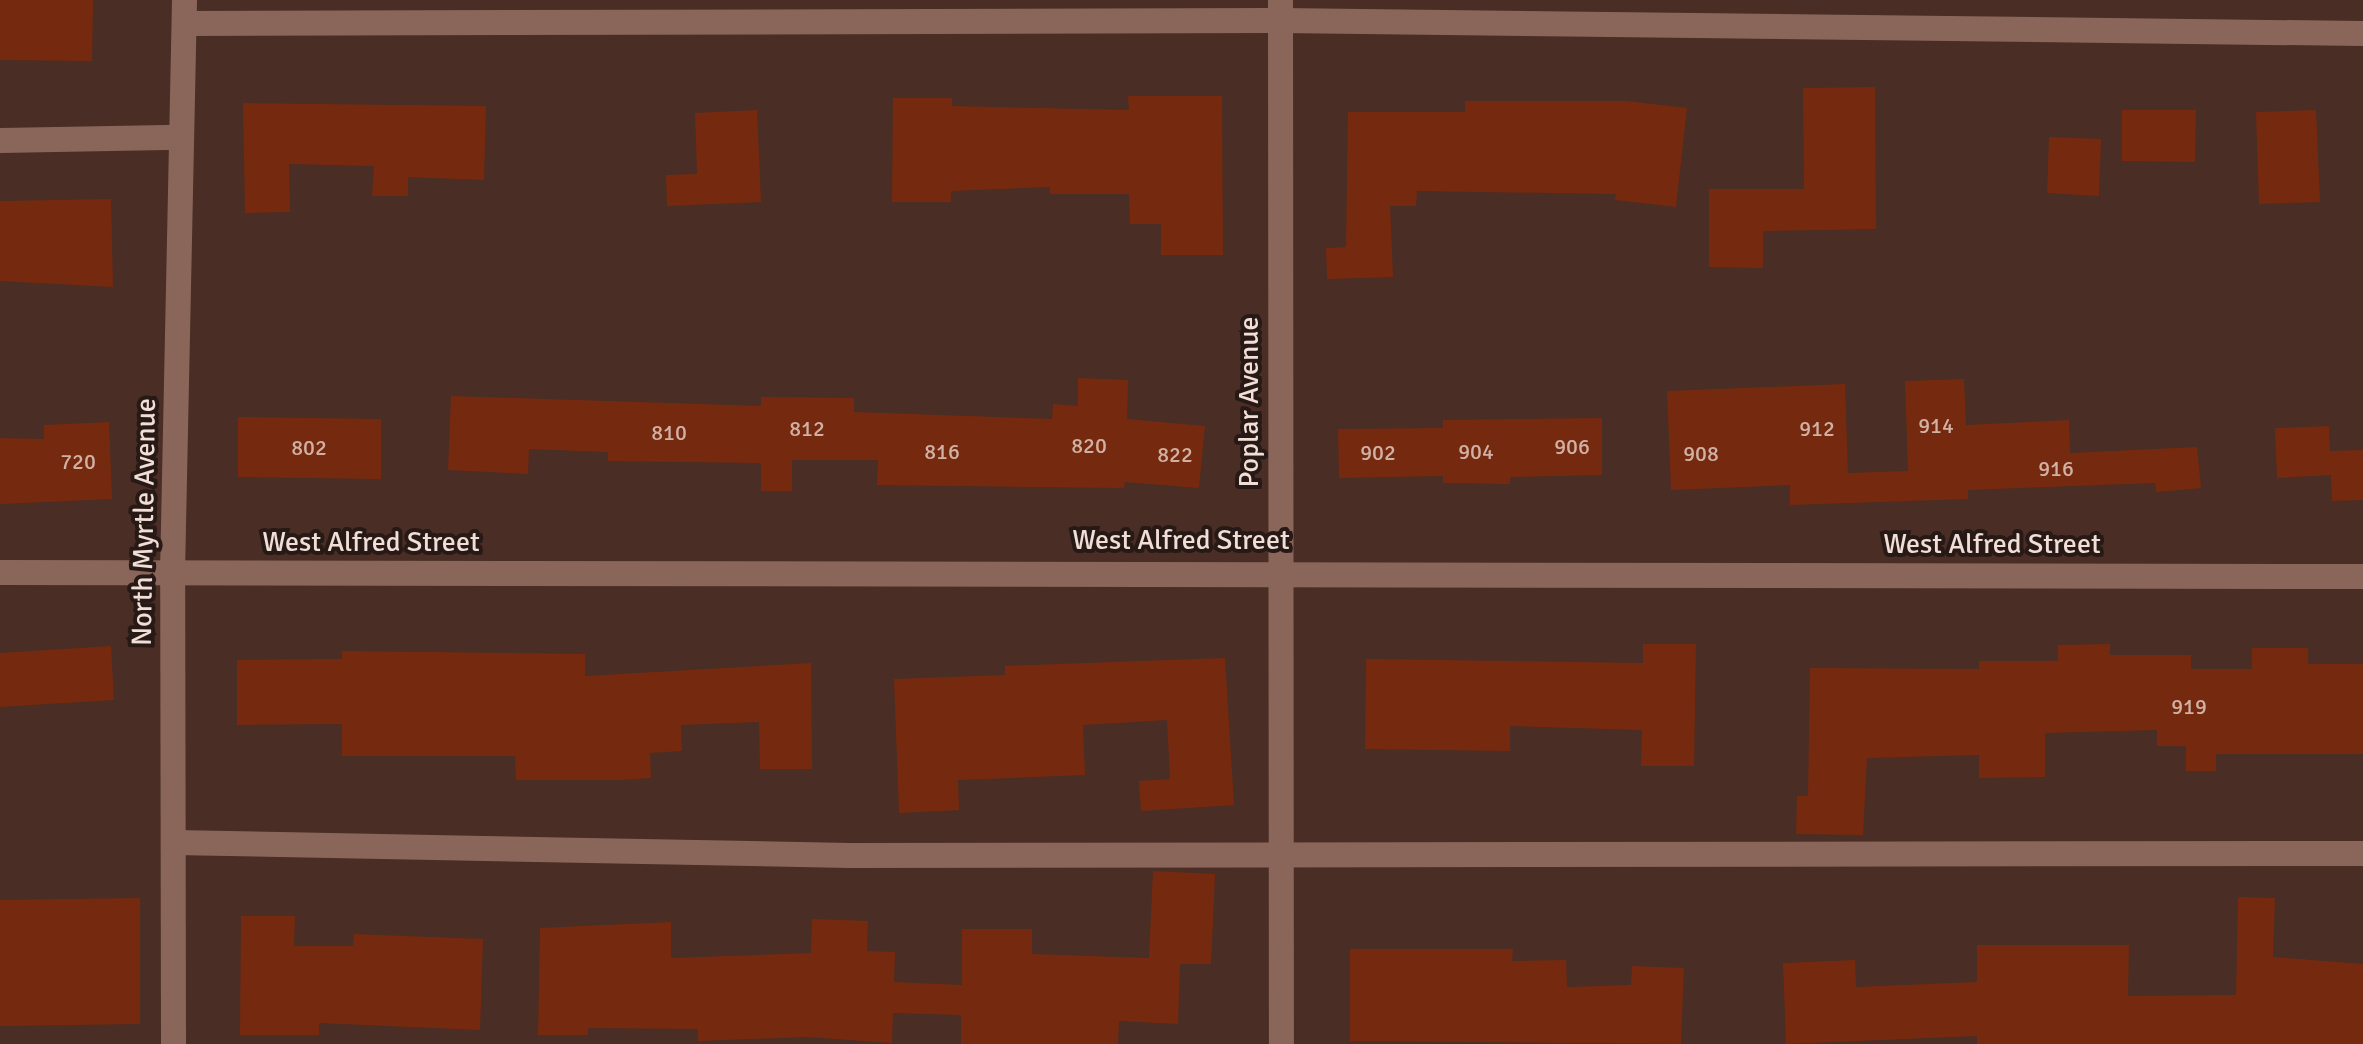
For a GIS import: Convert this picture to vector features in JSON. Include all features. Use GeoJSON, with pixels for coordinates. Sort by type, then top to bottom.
{"type":"FeatureCollection","features":[{"type":"Feature","properties":{"kind":"street"},"geometry":{"type":"LineString","coordinates":[[184,12],[1280,10],[2363,33]]}},
{"type":"Feature","properties":{"kind":"street","name":"Poplar Avenue"},"geometry":{"type":"LineString","coordinates":[[1280,10],[1281,1044]]}},
{"type":"Feature","properties":{"kind":"street","name":"North Myrtle Avenue"},"geometry":{"type":"LineString","coordinates":[[173,1044],[172,572],[184,12]]}},
{"type":"Feature","properties":{"kind":"street"},"geometry":{"type":"LineString","coordinates":[[0,140],[180,138]]}},
{"type":"Feature","properties":{"kind":"street","name":"West Alfred Street"},"geometry":{"type":"LineString","coordinates":[[0,572],[1279,570],[2363,576]]}},
{"type":"Feature","properties":{"kind":"street"},"geometry":{"type":"LineString","coordinates":[[173,842],[849,855],[2363,853]]}},
{"type":"Feature","properties":{"kind":"building"},"geometry":{"type":"Polygon","coordinates":[[[0,0],[93,0],[92,61],[0,60],[0,0]]]}},
{"type":"Feature","properties":{"kind":"building"},"geometry":{"type":"Polygon","coordinates":[[[1875,87],[1876,229],[1763,231],[1763,268],[1709,267],[1709,189],[1804,189],[1803,88],[1875,87]]]}},
{"type":"Feature","properties":{"kind":"building"},"geometry":{"type":"Polygon","coordinates":[[[1128,96],[1222,96],[1223,255],[1161,255],[1161,224],[1130,224],[1129,194],[1050,194],[1050,187],[951,191],[951,202],[892,202],[893,98],[952,98],[952,106],[1129,110],[1128,96]]]}},
{"type":"Feature","properties":{"kind":"building"},"geometry":{"type":"Polygon","coordinates":[[[1465,101],[1626,101],[1687,108],[1676,207],[1615,200],[1616,194],[1417,191],[1416,206],[1390,206],[1393,277],[1327,279],[1326,248],[1346,247],[1348,112],[1465,112],[1465,101]]]}},
{"type":"Feature","properties":{"kind":"building"},"geometry":{"type":"Polygon","coordinates":[[[243,103],[486,106],[484,180],[408,177],[408,196],[372,196],[374,166],[289,164],[290,212],[245,213],[243,103]]]}},
{"type":"Feature","properties":{"kind":"building"},"geometry":{"type":"Polygon","coordinates":[[[757,110],[761,202],[667,206],[666,175],[697,174],[695,113],[757,110]]]}},
{"type":"Feature","properties":{"kind":"building"},"geometry":{"type":"Polygon","coordinates":[[[2122,110],[2196,110],[2195,162],[2122,161],[2122,110]]]}},
{"type":"Feature","properties":{"kind":"building"},"geometry":{"type":"Polygon","coordinates":[[[2316,110],[2320,202],[2259,204],[2256,112],[2316,110]]]}},
{"type":"Feature","properties":{"kind":"building"},"geometry":{"type":"Polygon","coordinates":[[[2049,137],[2101,139],[2099,196],[2047,193],[2049,137]]]}},
{"type":"Feature","properties":{"kind":"building"},"geometry":{"type":"Polygon","coordinates":[[[111,199],[113,287],[0,281],[0,201],[111,199]]]}},
{"type":"Feature","properties":{"kind":"building"},"geometry":{"type":"Polygon","coordinates":[[[1078,378],[1128,380],[1127,419],[1205,426],[1199,488],[1125,482],[1124,488],[877,485],[878,460],[792,460],[792,491],[761,491],[761,463],[608,461],[608,452],[529,449],[528,474],[448,470],[451,396],[761,406],[761,397],[854,398],[854,412],[1052,419],[1053,404],[1078,406],[1078,378]]]}},
{"type":"Feature","properties":{"kind":"building"},"geometry":{"type":"Polygon","coordinates":[[[1964,379],[1966,425],[2069,420],[2070,453],[2197,447],[2201,488],[2156,492],[2155,483],[1968,490],[1968,499],[1790,505],[1790,485],[1671,490],[1667,391],[1845,384],[1848,473],[1908,471],[1905,381],[1964,379]]]}},
{"type":"Feature","properties":{"kind":"building"},"geometry":{"type":"Polygon","coordinates":[[[238,417],[381,419],[381,479],[238,477],[238,417]]]}},
{"type":"Feature","properties":{"kind":"building"},"geometry":{"type":"Polygon","coordinates":[[[1602,418],[1602,475],[1510,477],[1510,484],[1443,483],[1443,476],[1339,478],[1338,429],[1443,428],[1443,420],[1602,418]]]}},
{"type":"Feature","properties":{"kind":"building"},"geometry":{"type":"Polygon","coordinates":[[[109,422],[112,499],[0,504],[0,438],[44,439],[44,425],[109,422]]]}},
{"type":"Feature","properties":{"kind":"building"},"geometry":{"type":"Polygon","coordinates":[[[2329,426],[2330,451],[2363,450],[2363,500],[2332,501],[2331,475],[2277,478],[2275,428],[2329,426]]]}},
{"type":"Feature","properties":{"kind":"building"},"geometry":{"type":"Polygon","coordinates":[[[1643,644],[1696,644],[1694,766],[1641,766],[1642,730],[1510,726],[1510,751],[1365,749],[1366,659],[1643,663],[1643,644]]]}},
{"type":"Feature","properties":{"kind":"building"},"geometry":{"type":"Polygon","coordinates":[[[2110,644],[2110,655],[2191,655],[2191,669],[2252,669],[2252,648],[2308,648],[2308,664],[2363,664],[2363,754],[2216,754],[2216,771],[2186,771],[2186,746],[2157,746],[2157,730],[2045,733],[2045,777],[1979,778],[1979,755],[1867,758],[1863,835],[1796,834],[1797,796],[1808,796],[1810,668],[1979,669],[1979,661],[2058,661],[2058,645],[2110,644]]]}},
{"type":"Feature","properties":{"kind":"building"},"geometry":{"type":"Polygon","coordinates":[[[111,646],[114,700],[0,707],[0,653],[111,646]]]}},
{"type":"Feature","properties":{"kind":"building"},"geometry":{"type":"Polygon","coordinates":[[[342,651],[585,654],[585,676],[811,663],[812,769],[760,769],[759,722],[681,725],[682,751],[650,753],[651,778],[619,780],[516,780],[515,756],[342,756],[342,724],[237,725],[237,660],[342,659],[342,651]]]}},
{"type":"Feature","properties":{"kind":"building"},"geometry":{"type":"Polygon","coordinates":[[[1225,658],[1234,805],[1141,811],[1139,781],[1170,779],[1167,720],[1083,725],[1085,775],[958,780],[959,810],[899,813],[894,679],[1005,675],[1005,666],[1225,658]]]}},
{"type":"Feature","properties":{"kind":"building"},"geometry":{"type":"Polygon","coordinates":[[[1153,871],[1215,874],[1211,964],[1180,964],[1178,1024],[1119,1021],[1118,1044],[961,1044],[961,1015],[893,1013],[892,1043],[808,1037],[698,1041],[698,1029],[588,1028],[588,1035],[538,1035],[540,928],[671,922],[671,958],[811,953],[812,919],[868,921],[867,951],[895,952],[894,982],[962,985],[962,929],[1032,929],[1032,954],[1149,958],[1153,871]]]}},
{"type":"Feature","properties":{"kind":"building"},"geometry":{"type":"Polygon","coordinates":[[[2238,897],[2275,898],[2273,957],[2363,964],[2363,1044],[1977,1044],[1977,1036],[1786,1044],[1783,963],[1855,960],[1856,987],[1977,982],[1977,945],[2129,945],[2128,996],[2236,995],[2238,897]]]}},
{"type":"Feature","properties":{"kind":"building"},"geometry":{"type":"Polygon","coordinates":[[[140,898],[140,1024],[0,1026],[0,900],[140,898]]]}},
{"type":"Feature","properties":{"kind":"building"},"geometry":{"type":"Polygon","coordinates":[[[241,916],[295,916],[294,946],[353,946],[354,934],[483,939],[480,1030],[319,1023],[319,1035],[240,1035],[241,916]]]}},
{"type":"Feature","properties":{"kind":"building"},"geometry":{"type":"Polygon","coordinates":[[[1350,949],[1513,949],[1512,961],[1566,960],[1567,987],[1631,985],[1632,966],[1684,968],[1681,1044],[1350,1041],[1350,949]]]}}]}
